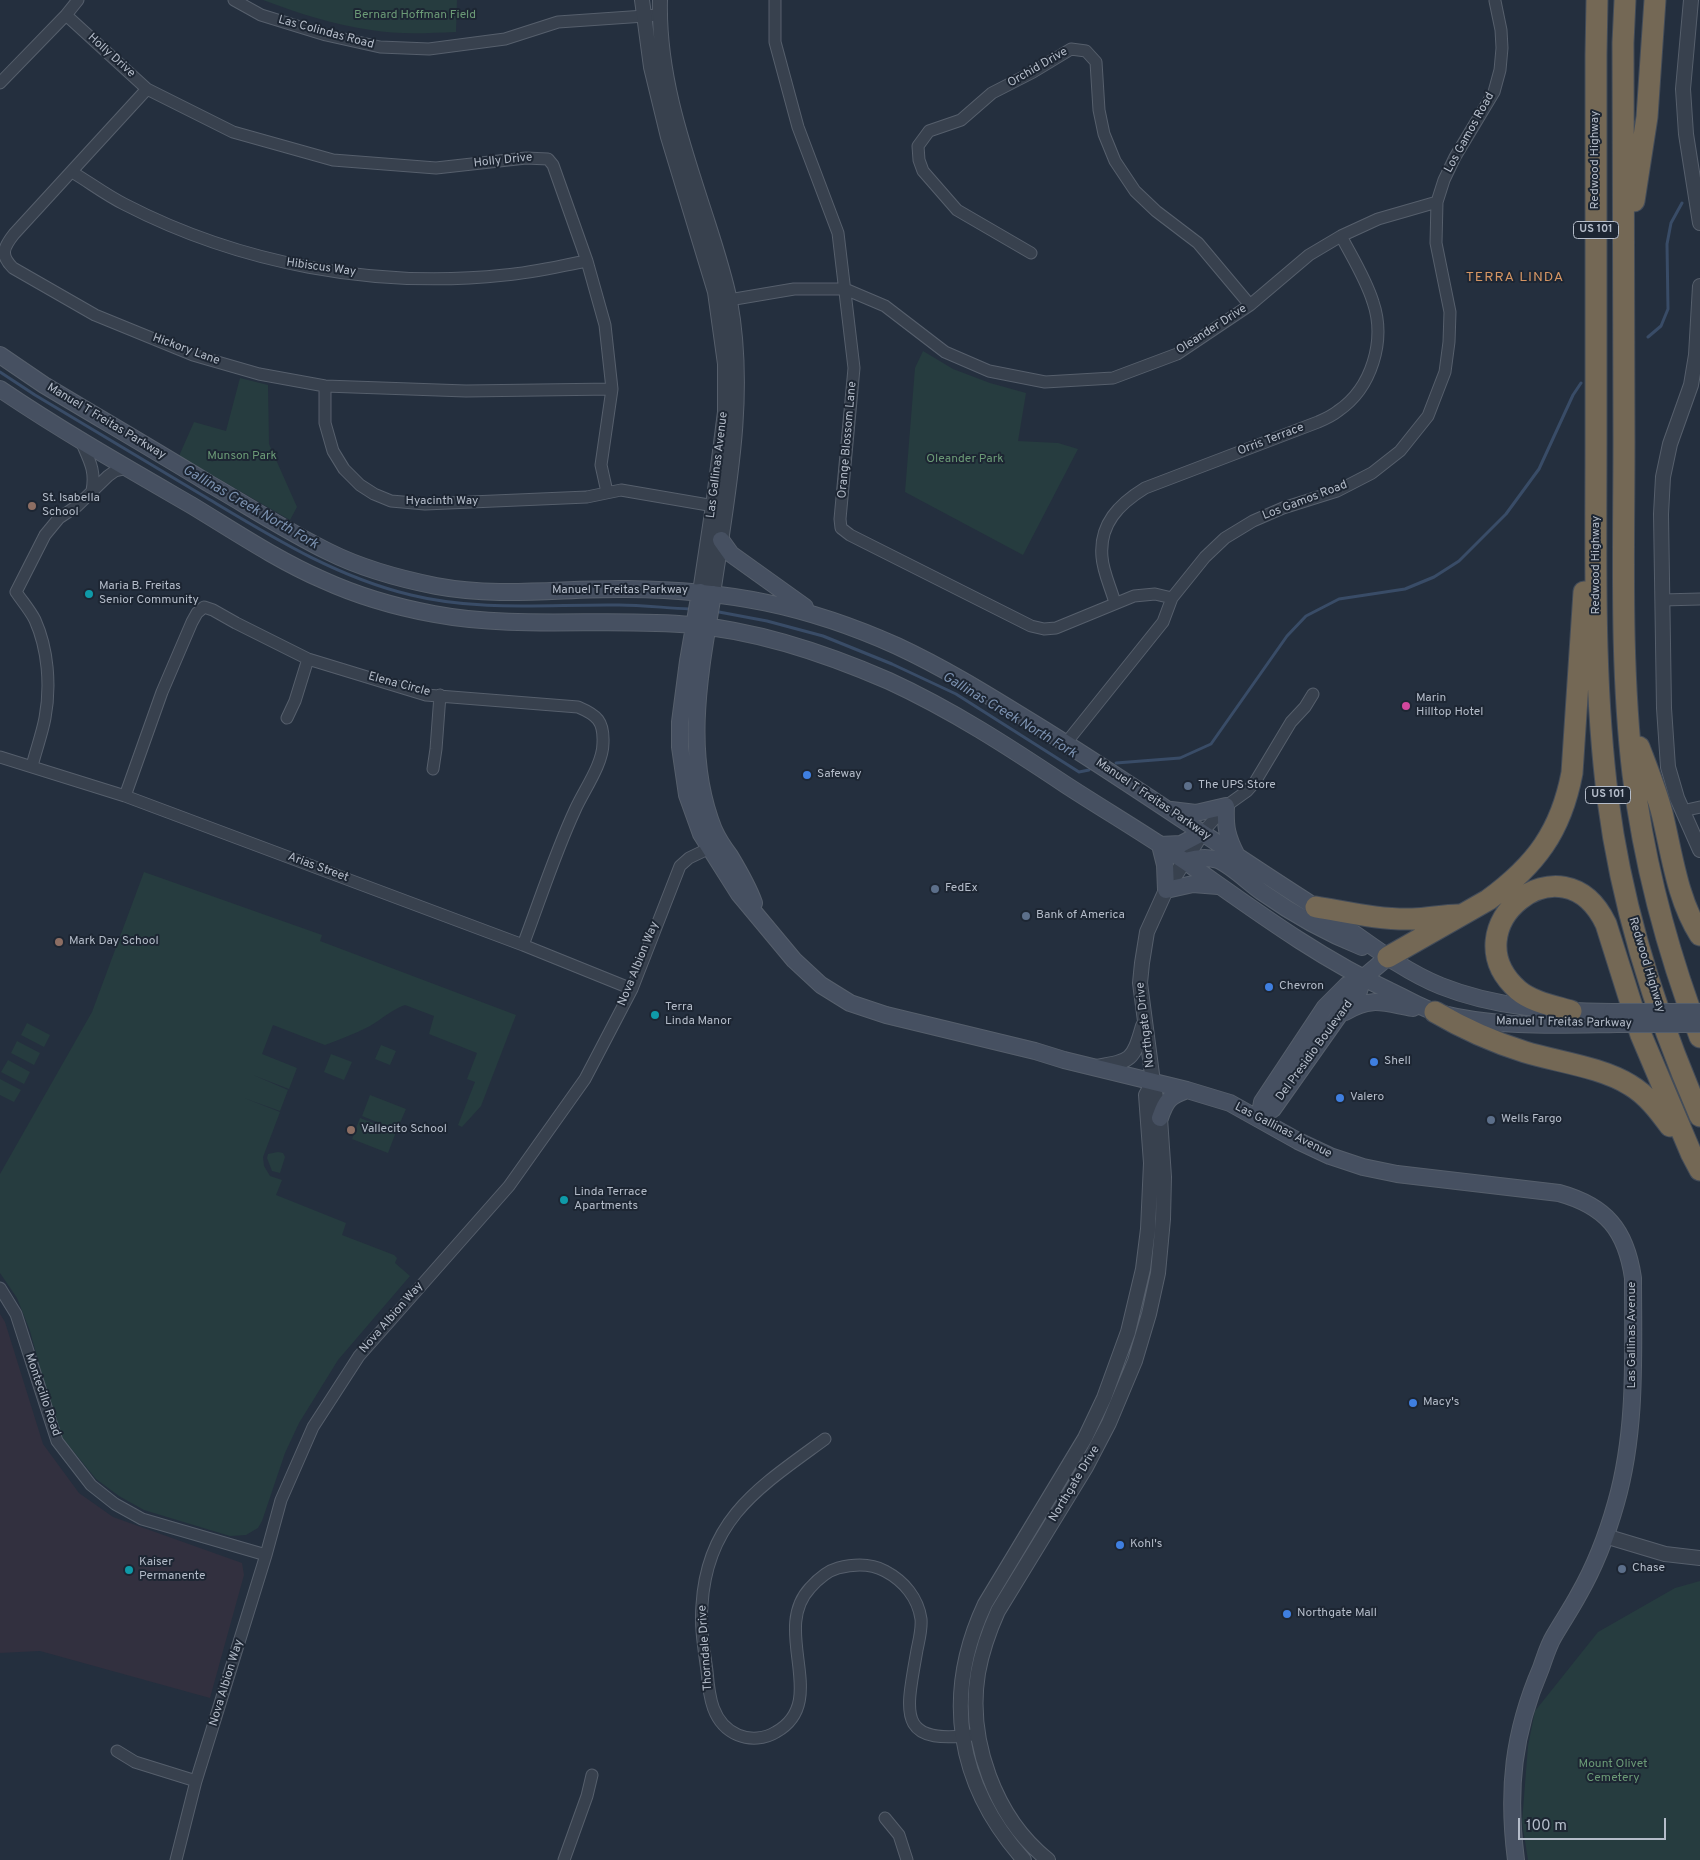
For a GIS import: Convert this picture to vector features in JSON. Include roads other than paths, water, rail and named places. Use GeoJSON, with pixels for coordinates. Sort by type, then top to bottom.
{"type":"FeatureCollection","features":[{"type":"Feature","properties":{"kind":"highway","name":"Redwood Highway"},"geometry":{"type":"LineString","coordinates":[[1597,0],[1596,460],[1598,677],[1604,760],[1612,822],[1624,889],[1644,963],[1670,1042],[1700,1116]]}},
{"type":"Feature","properties":{"kind":"highway","name":"US 101"},"geometry":{"type":"LineString","coordinates":[[1624,0],[1624,613],[1628,713],[1634,781],[1650,867],[1676,966],[1700,1037]]}},
{"type":"Feature","properties":{"kind":"highway"},"geometry":{"type":"LineString","coordinates":[[1623,270],[1647,117],[1656,0]]}},
{"type":"Feature","properties":{"kind":"highway"},"geometry":{"type":"LineString","coordinates":[[1388,957],[1488,900],[1523,870],[1544,847],[1562,814],[1569,790],[1573,765],[1578,673],[1596,460]]}},
{"type":"Feature","properties":{"kind":"highway"},"geometry":{"type":"LineString","coordinates":[[1628,713],[1661,811],[1675,872],[1688,913],[1700,935]]}},
{"type":"Feature","properties":{"kind":"highway"},"geometry":{"type":"LineString","coordinates":[[1571,1011],[1537,1000],[1519,991],[1508,978],[1498,958],[1497,936],[1500,924],[1507,911],[1524,895],[1539,888],[1556,887],[1578,892],[1593,902],[1601,913],[1641,1035],[1695,1161]]}},
{"type":"Feature","properties":{"kind":"highway"},"geometry":{"type":"LineString","coordinates":[[1316,907],[1386,918],[1414,920],[1440,915],[1461,915]]}},
{"type":"Feature","properties":{"kind":"highway"},"geometry":{"type":"LineString","coordinates":[[1435,1012],[1469,1032],[1524,1051],[1598,1071],[1630,1085],[1655,1106],[1695,1161]]}},
{"type":"Feature","properties":{"kind":"main road","name":"Manuel T Freitas Parkway"},"geometry":{"type":"LineString","coordinates":[[0,355],[44,385],[332,554],[393,576],[441,586],[496,593],[624,589],[704,610],[762,637],[805,649],[886,680],[941,706],[1001,742],[1185,861],[1316,952],[1363,978],[1435,1012],[1508,1025],[1700,1012]]}},
{"type":"Feature","properties":{"kind":"main road","name":"Manuel T Freitas Parkway"},"geometry":{"type":"LineString","coordinates":[[0,389],[80,440],[308,573],[358,594],[387,603],[435,614],[493,621],[704,610],[752,598],[815,614],[871,635],[950,672],[1108,770],[1316,907],[1388,957],[1438,985],[1465,994],[1518,1007],[1571,1011],[1614,1018],[1700,1024]]}},
{"type":"Feature","properties":{"kind":"main road"},"geometry":{"type":"LineString","coordinates":[[721,540],[731,554],[815,614]]}},
{"type":"Feature","properties":{"kind":"main road","name":"Las Gallinas Avenue"},"geometry":{"type":"LineString","coordinates":[[704,610],[698,694],[688,747],[700,779],[714,831],[715,845],[749,888],[759,917],[794,960],[821,985],[850,1003],[886,1015],[1035,1051],[1230,1103],[1298,1141],[1363,1167],[1397,1174],[1559,1193],[1580,1199],[1600,1211],[1615,1227],[1625,1243],[1631,1261],[1633,1278],[1634,1390],[1624,1468],[1605,1536],[1580,1593],[1553,1637],[1547,1651]]}},
{"type":"Feature","properties":{"kind":"main road"},"geometry":{"type":"LineString","coordinates":[[1168,810],[1196,813],[1226,806],[1226,831],[1237,856]]}},
{"type":"Feature","properties":{"kind":"main road"},"geometry":{"type":"LineString","coordinates":[[1202,833],[1192,840],[1181,844],[1160,845],[1165,865],[1166,890],[1193,884],[1220,887]]}},
{"type":"Feature","properties":{"kind":"main road"},"geometry":{"type":"LineString","coordinates":[[1185,861],[1196,858],[1219,860],[1263,893],[1331,934],[1388,957]]}},
{"type":"Feature","properties":{"kind":"main road"},"geometry":{"type":"LineString","coordinates":[[1316,952],[1331,969],[1335,980],[1333,992],[1325,1007]]}},
{"type":"Feature","properties":{"kind":"main road","name":"Del Presidio Boulevard"},"geometry":{"type":"LineString","coordinates":[[1259,1119],[1262,1102],[1325,1007],[1347,984],[1363,978],[1388,957]]}},
{"type":"Feature","properties":{"kind":"main road","name":"Del Presidio Boulevard"},"geometry":{"type":"LineString","coordinates":[[1259,1119],[1273,1109],[1347,1004],[1359,991],[1363,978]]}},
{"type":"Feature","properties":{"kind":"main road"},"geometry":{"type":"LineString","coordinates":[[1339,1016],[1360,1004],[1369,1002],[1435,1012]]}},
{"type":"Feature","properties":{"kind":"main road"},"geometry":{"type":"LineString","coordinates":[[1160,1118],[1167,1102],[1174,1095],[1187,1090]]}},
{"type":"Feature","properties":{"kind":"main road"},"geometry":{"type":"LineString","coordinates":[[1509,1860],[1504,1805],[1504,1775],[1508,1747],[1526,1682],[1534,1663],[1547,1651]]}},
{"type":"Feature","properties":{"kind":"main road"},"geometry":{"type":"LineString","coordinates":[[1516,1860],[1512,1776],[1516,1748],[1531,1692],[1547,1651]]}},
{"type":"Feature","properties":{"kind":"street"},"geometry":{"type":"LineString","coordinates":[[0,83],[66,15],[78,0]]}},
{"type":"Feature","properties":{"kind":"street","name":"Las Colindas Road"},"geometry":{"type":"LineString","coordinates":[[234,0],[261,15],[326,35],[380,47],[429,49],[505,39],[558,22],[660,15]]}},
{"type":"Feature","properties":{"kind":"street","name":"Las Gallinas Avenue"},"geometry":{"type":"LineString","coordinates":[[642,0],[651,67],[668,137],[709,266],[724,301]]}},
{"type":"Feature","properties":{"kind":"street","name":"Las Gallinas Avenue"},"geometry":{"type":"LineString","coordinates":[[660,0],[666,77],[677,128],[720,262],[724,301],[725,412],[719,507],[704,610]]}},
{"type":"Feature","properties":{"kind":"street","name":"Orange Blossom Lane"},"geometry":{"type":"LineString","coordinates":[[775,0],[776,42],[798,128],[838,233],[854,368],[840,519],[841,528],[850,535],[1031,626],[1044,629],[1056,628],[1134,596],[1155,594],[1172,598]]}},
{"type":"Feature","properties":{"kind":"street"},"geometry":{"type":"LineString","coordinates":[[1691,0],[1683,89],[1686,134],[1700,223]]}},
{"type":"Feature","properties":{"kind":"street","name":"Los Gamos Road"},"geometry":{"type":"LineString","coordinates":[[1066,743],[1163,622],[1172,598],[1205,557],[1225,538],[1253,520],[1283,508],[1337,491],[1372,473],[1400,451],[1428,416],[1445,372],[1450,342],[1450,312],[1436,243],[1437,202],[1444,180],[1455,157],[1494,92],[1500,70],[1502,48],[1496,1]]}},
{"type":"Feature","properties":{"kind":"street","name":"Holly Drive"},"geometry":{"type":"LineString","coordinates":[[66,15],[148,89],[233,132],[333,160],[436,168],[526,158],[548,159],[553,165],[588,261],[605,325],[612,389],[601,465],[607,492]]}},
{"type":"Feature","properties":{"kind":"street","name":"Orchid Drive"},"geometry":{"type":"LineString","coordinates":[[1031,253],[957,210],[924,170],[919,160],[918,146],[929,131],[961,120],[992,93],[1034,72],[1072,48],[1086,51],[1096,62],[1099,110],[1104,134],[1115,161],[1135,191],[1156,211],[1198,243],[1250,305]]}},
{"type":"Feature","properties":{"kind":"street","name":"Hickory Lane"},"geometry":{"type":"LineString","coordinates":[[148,89],[8,242],[5,247],[4,256],[5,261],[13,268],[95,315],[193,355],[259,374],[325,386],[466,392],[612,389]]}},
{"type":"Feature","properties":{"kind":"street","name":"Hibiscus Way"},"geometry":{"type":"LineString","coordinates":[[72,172],[122,203],[176,228],[225,246],[281,263],[398,279],[431,279],[506,275],[588,261]]}},
{"type":"Feature","properties":{"kind":"street","name":"Oleander Drive"},"geometry":{"type":"LineString","coordinates":[[724,301],[794,289],[845,289],[885,306],[945,352],[989,371],[1045,382],[1113,378],[1177,354],[1250,305],[1309,255],[1341,236],[1378,219],[1437,202]]}},
{"type":"Feature","properties":{"kind":"street","name":"Orris Terrace"},"geometry":{"type":"LineString","coordinates":[[1115,603],[1102,558],[1102,540],[1108,523],[1126,500],[1144,488],[1332,415],[1354,397],[1371,371],[1377,347],[1378,319],[1367,285],[1341,236]]}},
{"type":"Feature","properties":{"kind":"street"},"geometry":{"type":"LineString","coordinates":[[1700,286],[1698,355],[1691,385],[1671,439],[1662,477],[1664,708],[1668,767],[1672,786],[1700,850]]}},
{"type":"Feature","properties":{"kind":"street","name":"Hyacinth Way"},"geometry":{"type":"LineString","coordinates":[[325,386],[325,423],[333,451],[344,469],[360,485],[374,494],[391,501],[425,504],[587,497],[607,492]]}},
{"type":"Feature","properties":{"kind":"street"},"geometry":{"type":"LineString","coordinates":[[80,440],[93,467],[95,478],[92,491]]}},
{"type":"Feature","properties":{"kind":"street"},"geometry":{"type":"LineString","coordinates":[[32,766],[45,717],[48,686],[47,666],[43,641],[34,619],[16,592],[45,535],[59,518],[77,506],[115,471],[128,468]]}},
{"type":"Feature","properties":{"kind":"street"},"geometry":{"type":"LineString","coordinates":[[607,492],[621,490],[719,507]]}},
{"type":"Feature","properties":{"kind":"street","name":"Las Gallinas Avenue"},"geometry":{"type":"LineString","coordinates":[[704,610],[721,540],[719,507]]}},
{"type":"Feature","properties":{"kind":"street"},"geometry":{"type":"LineString","coordinates":[[1662,600],[1700,599]]}},
{"type":"Feature","properties":{"kind":"street","name":"Elena Circle"},"geometry":{"type":"LineString","coordinates":[[125,796],[162,692],[192,622],[204,607],[308,659],[426,695],[578,707],[594,714],[601,725],[603,743],[601,757],[575,811],[523,945]]}},
{"type":"Feature","properties":{"kind":"street"},"geometry":{"type":"LineString","coordinates":[[287,718],[295,701],[308,659]]}},
{"type":"Feature","properties":{"kind":"street","name":"Northgate Drive"},"geometry":{"type":"LineString","coordinates":[[1048,1860],[1024,1837],[1002,1804],[988,1772],[979,1734],[976,1695],[982,1653],[989,1631],[1008,1595],[1086,1467],[1109,1423],[1127,1382],[1143,1336],[1158,1273],[1163,1219],[1164,1177],[1160,1118],[1153,1082],[1140,983],[1147,932],[1166,890],[1202,833],[1226,806],[1247,791],[1255,782],[1291,722],[1305,707],[1313,694]]}},
{"type":"Feature","properties":{"kind":"street"},"geometry":{"type":"LineString","coordinates":[[433,770],[440,696]]}},
{"type":"Feature","properties":{"kind":"street","name":"Arias Street"},"geometry":{"type":"LineString","coordinates":[[0,757],[125,796],[523,945],[632,989]]}},
{"type":"Feature","properties":{"kind":"street"},"geometry":{"type":"LineString","coordinates":[[1682,811],[1700,807]]}},
{"type":"Feature","properties":{"kind":"street","name":"Nova Albion Way"},"geometry":{"type":"LineString","coordinates":[[176,1860],[196,1781],[266,1555],[284,1490],[313,1427],[353,1365],[413,1293],[509,1186],[585,1079],[632,989],[680,866],[689,858],[715,845]]}},
{"type":"Feature","properties":{"kind":"street"},"geometry":{"type":"LineString","coordinates":[[1094,1067],[1124,1062],[1130,1057],[1137,1047],[1145,1020]]}},
{"type":"Feature","properties":{"kind":"street","name":"Northgate Drive"},"geometry":{"type":"LineString","coordinates":[[1024,1860],[999,1829],[988,1811],[973,1777],[963,1736],[962,1673],[975,1625],[994,1587],[1073,1459],[1095,1417],[1128,1332],[1143,1269],[1149,1221],[1151,1163],[1146,1095],[1153,1082]]}},
{"type":"Feature","properties":{"kind":"street"},"geometry":{"type":"LineString","coordinates":[[1143,1269],[1158,1273]]}},
{"type":"Feature","properties":{"kind":"street","name":"Montecillo Road"},"geometry":{"type":"LineString","coordinates":[[0,1288],[16,1314],[57,1441],[91,1485],[115,1504],[142,1519],[266,1555]]}},
{"type":"Feature","properties":{"kind":"street","name":"Thorndale Drive"},"geometry":{"type":"LineString","coordinates":[[825,1439],[769,1479],[745,1501],[730,1521],[712,1554],[703,1587],[701,1622],[710,1701],[716,1715],[726,1727],[738,1735],[755,1739],[772,1735],[786,1727],[796,1714],[800,1700],[801,1686],[794,1634],[795,1619],[800,1604],[807,1591],[818,1579],[833,1570],[850,1565],[867,1565],[898,1578],[908,1589],[916,1603],[921,1620],[920,1636],[908,1700],[909,1712],[913,1722],[920,1730],[931,1736],[979,1734]]}},
{"type":"Feature","properties":{"kind":"street"},"geometry":{"type":"LineString","coordinates":[[1605,1536],[1665,1554],[1700,1558]]}},
{"type":"Feature","properties":{"kind":"street"},"geometry":{"type":"LineString","coordinates":[[117,1751],[135,1762],[196,1781]]}},
{"type":"Feature","properties":{"kind":"street"},"geometry":{"type":"LineString","coordinates":[[564,1860],[587,1796],[592,1775]]}},
{"type":"Feature","properties":{"kind":"street"},"geometry":{"type":"LineString","coordinates":[[885,1818],[899,1835],[908,1860]]}},
{"type":"Feature","properties":{"kind":"waterway","name":"Gallinas Creek North Fork"},"geometry":{"type":"LineString","coordinates":[[1648,337],[1661,326],[1668,309],[1667,244],[1671,223],[1682,203]]}},
{"type":"Feature","properties":{"kind":"waterway","name":"Gallinas Creek North Fork"},"geometry":{"type":"LineString","coordinates":[[0,372],[35,395],[280,541],[331,567],[383,587],[411,595],[463,604],[515,606],[628,605],[690,609]]}},
{"type":"Feature","properties":{"kind":"waterway","name":"Gallinas Creek North Fork"},"geometry":{"type":"LineString","coordinates":[[1116,763],[1180,758],[1211,744],[1287,636],[1306,616],[1339,599],[1405,589],[1434,577],[1459,561],[1506,514],[1539,469],[1573,395],[1581,383]]}},
{"type":"Feature","properties":{"kind":"waterway","name":"Gallinas Creek North Fork"},"geometry":{"type":"LineString","coordinates":[[719,612],[767,621],[823,636],[892,664],[956,694],[1079,772],[1089,770]]}},
{"type":"Feature","properties":{"kind":"place","name":"St. Isabella School"},"geometry":{"type":"Point","coordinates":[32,506]}},
{"type":"Feature","properties":{"kind":"place","name":"Maria B. Freitas Senior Community"},"geometry":{"type":"Point","coordinates":[89,594]}},
{"type":"Feature","properties":{"kind":"place","name":"Marin Hilltop Hotel"},"geometry":{"type":"Point","coordinates":[1406,706]}},
{"type":"Feature","properties":{"kind":"place","name":"Safeway"},"geometry":{"type":"Point","coordinates":[807,775]}},
{"type":"Feature","properties":{"kind":"place","name":"The UPS Store"},"geometry":{"type":"Point","coordinates":[1188,786]}},
{"type":"Feature","properties":{"kind":"place","name":"FedEx"},"geometry":{"type":"Point","coordinates":[935,889]}},
{"type":"Feature","properties":{"kind":"place","name":"Bank of America"},"geometry":{"type":"Point","coordinates":[1026,916]}},
{"type":"Feature","properties":{"kind":"place","name":"Mark Day School"},"geometry":{"type":"Point","coordinates":[59,942]}},
{"type":"Feature","properties":{"kind":"place","name":"Chevron"},"geometry":{"type":"Point","coordinates":[1269,987]}},
{"type":"Feature","properties":{"kind":"place","name":"Terra Linda Manor"},"geometry":{"type":"Point","coordinates":[655,1015]}},
{"type":"Feature","properties":{"kind":"place","name":"Shell"},"geometry":{"type":"Point","coordinates":[1374,1062]}},
{"type":"Feature","properties":{"kind":"place","name":"Valero"},"geometry":{"type":"Point","coordinates":[1340,1098]}},
{"type":"Feature","properties":{"kind":"place","name":"Wells Fargo"},"geometry":{"type":"Point","coordinates":[1491,1120]}},
{"type":"Feature","properties":{"kind":"place","name":"Vallecito School"},"geometry":{"type":"Point","coordinates":[351,1130]}},
{"type":"Feature","properties":{"kind":"place","name":"Linda Terrace Apartments"},"geometry":{"type":"Point","coordinates":[564,1200]}},
{"type":"Feature","properties":{"kind":"place","name":"Macy's"},"geometry":{"type":"Point","coordinates":[1413,1403]}},
{"type":"Feature","properties":{"kind":"place","name":"Kohl's"},"geometry":{"type":"Point","coordinates":[1120,1545]}},
{"type":"Feature","properties":{"kind":"place","name":"Chase"},"geometry":{"type":"Point","coordinates":[1622,1569]}},
{"type":"Feature","properties":{"kind":"place","name":"Kaiser Permanente"},"geometry":{"type":"Point","coordinates":[129,1570]}},
{"type":"Feature","properties":{"kind":"place","name":"Northgate Mall"},"geometry":{"type":"Point","coordinates":[1287,1614]}},
{"type":"Feature","properties":{"kind":"district","name":"TERRA LINDA"},"geometry":{"type":"Point","coordinates":[1515,278]}},
{"type":"Feature","properties":{"kind":"park label","name":"Bernard Hoffman Field"},"geometry":{"type":"Point","coordinates":[415,16]}},
{"type":"Feature","properties":{"kind":"park label","name":"Munson Park"},"geometry":{"type":"Point","coordinates":[242,457]}},
{"type":"Feature","properties":{"kind":"park label","name":"Oleander Park"},"geometry":{"type":"Point","coordinates":[965,460]}},
{"type":"Feature","properties":{"kind":"park label","name":"Mount Olivet Cemetery"},"geometry":{"type":"Point","coordinates":[1613,1772]}}]}
